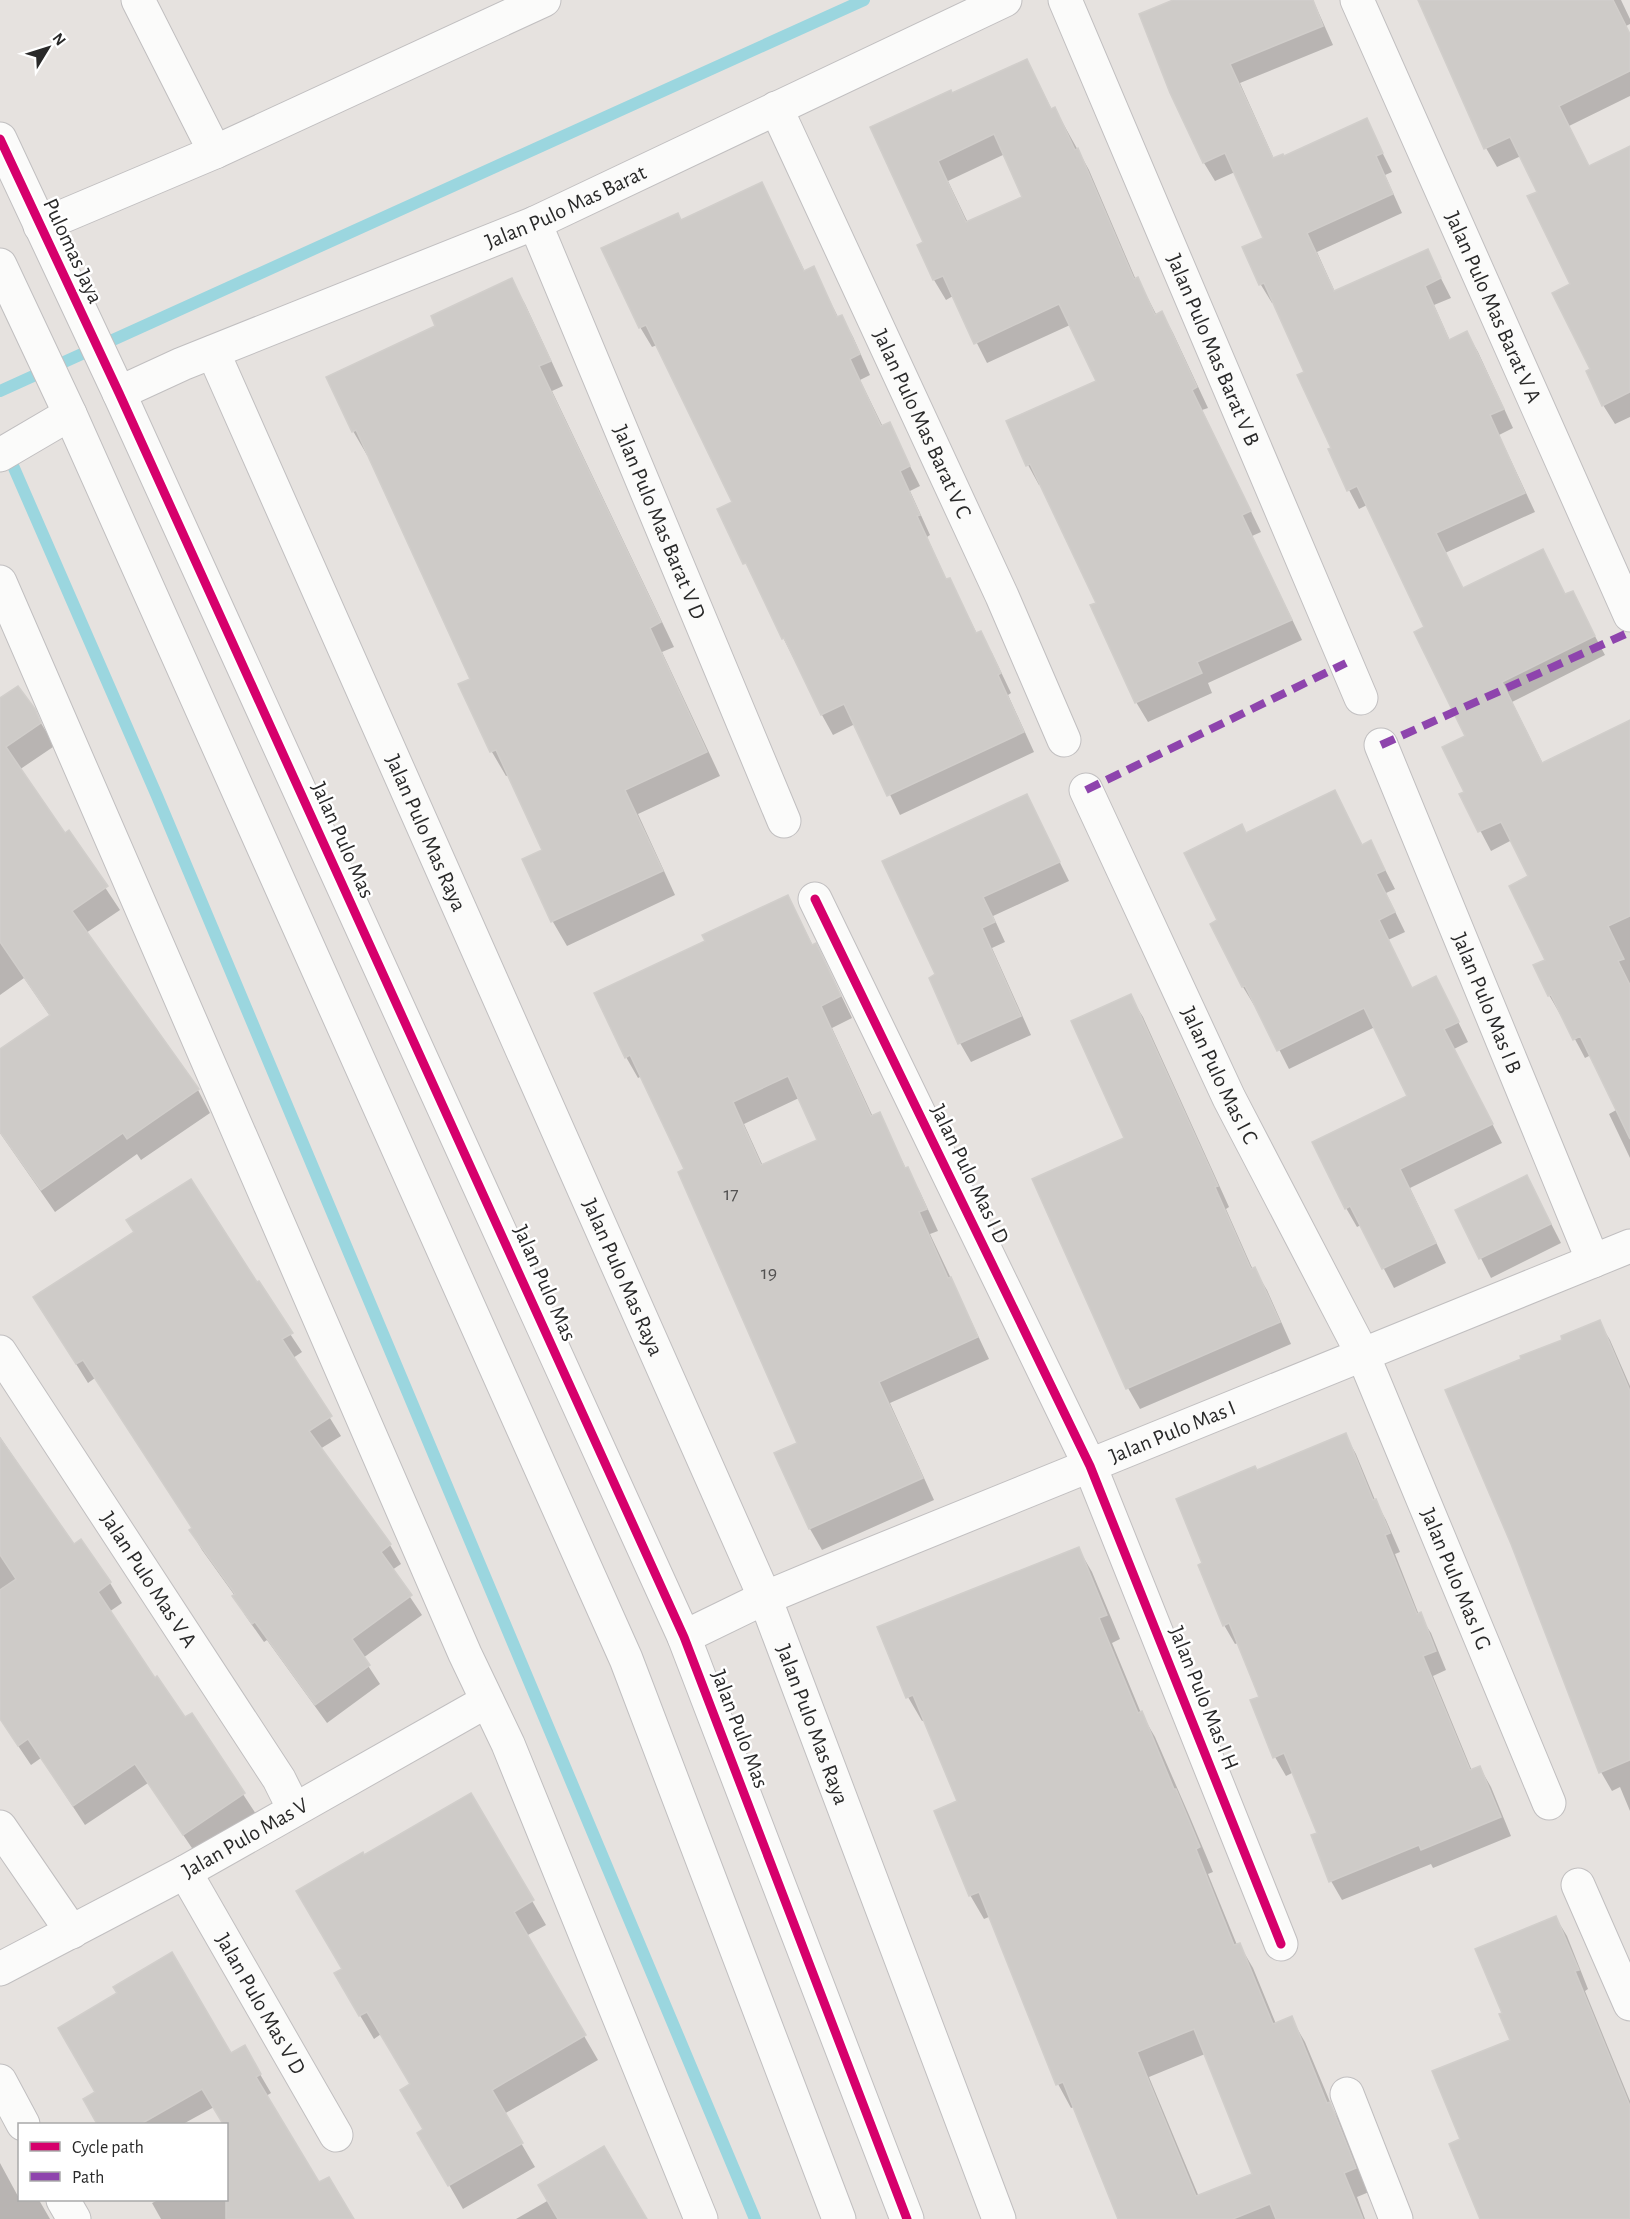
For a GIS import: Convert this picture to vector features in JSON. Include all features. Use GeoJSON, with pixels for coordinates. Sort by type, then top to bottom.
{"type":"FeatureCollection","features":[{"type":"Feature","properties":{"kind":"street"},"geometry":{"type":"LineString","coordinates":[[138,0],[215,152]]}},
{"type":"Feature","properties":{"kind":"street"},"geometry":{"type":"LineString","coordinates":[[40,226],[215,152],[544,0]]}},
{"type":"Feature","properties":{"kind":"street","name":"Jalan Pulo Mas Barat"},"geometry":{"type":"LineString","coordinates":[[124,384],[213,352],[535,223],[1005,0]]}},
{"type":"Feature","properties":{"kind":"street","name":"Jalan Pulo Mas Barat V B"},"geometry":{"type":"LineString","coordinates":[[1065,0],[1361,698]]}},
{"type":"Feature","properties":{"kind":"street","name":"Jalan Pulo Mas Barat V A"},"geometry":{"type":"LineString","coordinates":[[1357,0],[1630,615]]}},
{"type":"Feature","properties":{"kind":"street","name":"Jalan Pulo Mas Barat V C"},"geometry":{"type":"LineString","coordinates":[[776,108],[1002,596],[1064,740]]}},
{"type":"Feature","properties":{"kind":"street","name":"Pulomas Jaya"},"geometry":{"type":"LineString","coordinates":[[0,140],[73,299],[124,384]]}},
{"type":"Feature","properties":{"kind":"street","name":"Jalan Pulo Mas Barat V D"},"geometry":{"type":"LineString","coordinates":[[535,223],[784,821]]}},
{"type":"Feature","properties":{"kind":"street"},"geometry":{"type":"LineString","coordinates":[[0,265],[64,415],[626,1659],[839,2219]]}},
{"type":"Feature","properties":{"kind":"street","name":"Jalan Pulo Mas Raya"},"geometry":{"type":"LineString","coordinates":[[213,352],[759,1600],[999,2219]]}},
{"type":"Feature","properties":{"kind":"street","name":"Jalan Pulo Mas"},"geometry":{"type":"LineString","coordinates":[[124,384],[690,1634],[907,2219]]}},
{"type":"Feature","properties":{"kind":"street"},"geometry":{"type":"LineString","coordinates":[[0,455],[64,415]]}},
{"type":"Feature","properties":{"kind":"street"},"geometry":{"type":"LineString","coordinates":[[0,582],[460,1643],[508,1744],[701,2219]]}},
{"type":"Feature","properties":{"kind":"street","name":"Jalan Pulo Mas I B"},"geometry":{"type":"LineString","coordinates":[[1381,745],[1593,1261]]}},
{"type":"Feature","properties":{"kind":"street","name":"Jalan Pulo Mas I C"},"geometry":{"type":"LineString","coordinates":[[1086,790],[1229,1098],[1363,1355]]}},
{"type":"Feature","properties":{"kind":"street","name":"Jalan Pulo Mas I D"},"geometry":{"type":"LineString","coordinates":[[815,899],[1090,1466]]}},
{"type":"Feature","properties":{"kind":"street","name":"Jalan Pulo Mas I"},"geometry":{"type":"LineString","coordinates":[[690,1634],[759,1600],[1629,1248]]}},
{"type":"Feature","properties":{"kind":"street","name":"Jalan Pulo Mas V A"},"geometry":{"type":"LineString","coordinates":[[0,1352],[279,1779],[294,1809]]}},
{"type":"Feature","properties":{"kind":"street","name":"Jalan Pulo Mas I G"},"geometry":{"type":"LineString","coordinates":[[1363,1355],[1549,1803]]}},
{"type":"Feature","properties":{"kind":"street","name":"Jalan Pulo Mas I H"},"geometry":{"type":"LineString","coordinates":[[1090,1466],[1281,1944]]}},
{"type":"Feature","properties":{"kind":"street","name":"Jalan Pulo Mas V"},"geometry":{"type":"LineString","coordinates":[[0,1969],[185,1872],[487,1701]]}},
{"type":"Feature","properties":{"kind":"street"},"geometry":{"type":"LineString","coordinates":[[0,1827],[72,1932]]}},
{"type":"Feature","properties":{"kind":"street","name":"Jalan Pulo Mas V D"},"geometry":{"type":"LineString","coordinates":[[185,1872],[336,2135]]}},
{"type":"Feature","properties":{"kind":"street"},"geometry":{"type":"LineString","coordinates":[[1578,1885],[1630,2004]]}},
{"type":"Feature","properties":{"kind":"street"},"geometry":{"type":"LineString","coordinates":[[0,2081],[22,2123]]}},
{"type":"Feature","properties":{"kind":"street"},"geometry":{"type":"LineString","coordinates":[[1347,2094],[1396,2219]]}},
{"type":"Feature","properties":{"kind":"street"},"geometry":{"type":"LineString","coordinates":[[64,2201],[74,2219]]}},
{"type":"Feature","properties":{"kind":"building"},"geometry":{"type":"Polygon","coordinates":[[[1173,0],[1313,0],[1323,26],[1230,64],[1273,158],[1283,154],[1284,156],[1367,118],[1383,153],[1376,156],[1393,194],[1307,233],[1334,291],[1428,249],[1441,278],[1425,286],[1449,340],[1467,331],[1504,409],[1490,415],[1525,493],[1436,533],[1463,588],[1543,549],[1565,594],[1573,591],[1595,636],[1502,682],[1542,763],[1630,720],[1630,916],[1608,926],[1624,959],[1618,961],[1630,985],[1630,1139],[1580,1036],[1573,1040],[1533,965],[1545,960],[1509,886],[1528,876],[1501,822],[1478,832],[1459,794],[1464,792],[1442,747],[1465,736],[1414,632],[1424,627],[1357,486],[1347,491],[1328,449],[1331,448],[1297,375],[1304,372],[1264,283],[1259,285],[1242,247],[1263,238],[1225,153],[1203,163],[1170,93],[1139,14],[1173,0]]]}},
{"type":"Feature","properties":{"kind":"building"},"geometry":{"type":"Polygon","coordinates":[[[1418,0],[1613,0],[1630,34],[1630,71],[1559,106],[1589,166],[1630,146],[1630,392],[1602,406],[1586,371],[1590,369],[1552,293],[1570,284],[1527,196],[1537,192],[1510,137],[1484,149],[1418,0]]]}},
{"type":"Feature","properties":{"kind":"building"},"geometry":{"type":"Polygon","coordinates":[[[1027,59],[1051,109],[1055,107],[1075,150],[1078,148],[1134,279],[1138,277],[1155,315],[1162,311],[1197,387],[1192,390],[1251,511],[1242,515],[1292,620],[1197,662],[1202,673],[1135,703],[1090,605],[1096,603],[1030,464],[1026,466],[1006,421],[1096,381],[1059,304],[974,344],[943,276],[933,280],[917,245],[923,242],[870,127],[951,90],[952,93],[1027,59]],[[994,134],[938,161],[966,222],[1022,197],[994,134]]]}},
{"type":"Feature","properties":{"kind":"building"},"geometry":{"type":"Polygon","coordinates":[[[762,182],[804,271],[814,266],[837,317],[842,315],[860,354],[850,359],[881,426],[890,422],[910,466],[900,471],[920,515],[917,516],[946,579],[950,578],[976,633],[981,631],[1001,673],[998,675],[1024,732],[887,796],[844,704],[821,715],[717,509],[732,502],[646,325],[639,328],[601,248],[678,213],[681,220],[762,182]]]}},
{"type":"Feature","properties":{"kind":"building"},"geometry":{"type":"Polygon","coordinates":[[[512,278],[551,361],[539,366],[661,622],[650,628],[707,752],[625,790],[663,871],[551,922],[522,859],[542,850],[496,750],[490,752],[458,684],[470,679],[356,430],[352,432],[326,377],[435,326],[431,316],[512,278]]]}},
{"type":"Feature","properties":{"kind":"building"},"geometry":{"type":"Polygon","coordinates":[[[18,686],[35,709],[41,723],[6,747],[65,833],[69,830],[108,886],[72,911],[199,1089],[127,1139],[123,1133],[41,1190],[0,1132],[0,1049],[50,1015],[0,942],[0,698],[18,686]]]}},
{"type":"Feature","properties":{"kind":"building"},"geometry":{"type":"Polygon","coordinates":[[[1335,790],[1362,845],[1371,840],[1385,870],[1376,874],[1395,912],[1379,920],[1412,988],[1436,976],[1459,1022],[1444,1029],[1493,1124],[1400,1169],[1436,1243],[1382,1269],[1350,1206],[1345,1209],[1312,1142],[1407,1096],[1364,1008],[1277,1051],[1245,986],[1242,987],[1210,924],[1217,920],[1184,853],[1242,824],[1246,833],[1335,790]]]}},
{"type":"Feature","properties":{"kind":"building"},"geometry":{"type":"Polygon","coordinates":[[[1027,794],[1060,862],[983,897],[995,922],[982,928],[1021,1016],[958,1044],[929,978],[935,974],[882,861],[1027,794]]]}},
{"type":"Feature","properties":{"kind":"building"},"geometry":{"type":"Polygon","coordinates":[[[788,895],[812,945],[816,943],[841,996],[821,1006],[871,1116],[880,1112],[905,1168],[908,1167],[927,1209],[919,1212],[948,1278],[951,1277],[978,1337],[879,1382],[923,1478],[809,1529],[774,1453],[797,1443],[678,1172],[684,1169],[630,1055],[625,1058],[594,993],[705,941],[702,935],[788,895]],[[788,1076],[733,1102],[761,1165],[817,1140],[788,1076]]]}},
{"type":"Feature","properties":{"kind":"building"},"geometry":{"type":"Polygon","coordinates":[[[1131,994],[1218,1186],[1215,1187],[1251,1269],[1255,1267],[1280,1322],[1126,1389],[1032,1179],[1124,1138],[1071,1021],[1131,994]]]}},
{"type":"Feature","properties":{"kind":"building"},"geometry":{"type":"Polygon","coordinates":[[[1527,1175],[1551,1224],[1479,1259],[1455,1210],[1527,1175]]]}},
{"type":"Feature","properties":{"kind":"building"},"geometry":{"type":"Polygon","coordinates":[[[191,1179],[257,1282],[259,1281],[293,1333],[282,1339],[332,1416],[309,1431],[391,1544],[381,1552],[412,1595],[352,1639],[370,1665],[315,1705],[255,1622],[252,1624],[232,1596],[235,1594],[189,1530],[192,1528],[83,1360],[76,1364],[33,1297],[134,1232],[126,1220],[191,1179]]]}},
{"type":"Feature","properties":{"kind":"building"},"geometry":{"type":"Polygon","coordinates":[[[1600,1320],[1630,1391],[1630,1760],[1599,1773],[1511,1544],[1445,1390],[1521,1359],[1520,1356],[1562,1340],[1561,1336],[1600,1320]]]}},
{"type":"Feature","properties":{"kind":"building"},"geometry":{"type":"Polygon","coordinates":[[[1346,1433],[1373,1500],[1376,1499],[1390,1533],[1385,1535],[1417,1614],[1421,1612],[1436,1651],[1423,1656],[1470,1770],[1480,1766],[1501,1817],[1421,1850],[1419,1845],[1329,1882],[1311,1835],[1317,1833],[1284,1753],[1273,1758],[1250,1700],[1259,1697],[1229,1623],[1223,1626],[1198,1565],[1202,1563],[1176,1499],[1255,1466],[1257,1470],[1346,1433]]]}},
{"type":"Feature","properties":{"kind":"building"},"geometry":{"type":"Polygon","coordinates":[[[0,1438],[74,1544],[81,1539],[111,1582],[98,1592],[155,1678],[157,1676],[185,1717],[192,1713],[245,1793],[183,1835],[135,1764],[73,1806],[28,1739],[18,1746],[0,1719],[0,1590],[16,1579],[0,1555],[0,1438]]]}},
{"type":"Feature","properties":{"kind":"building"},"geometry":{"type":"Polygon","coordinates":[[[1079,1547],[1107,1615],[1099,1618],[1138,1713],[1142,1711],[1200,1847],[1196,1849],[1234,1945],[1240,1943],[1273,2024],[1292,2016],[1327,2103],[1330,2102],[1356,2168],[1344,2173],[1363,2219],[1276,2219],[1270,2204],[1233,2219],[1118,2219],[1063,2082],[1056,2085],[979,1892],[969,1896],[934,1811],[957,1801],[913,1695],[906,1698],[877,1627],[1079,1547]],[[1194,2029],[1137,2052],[1196,2196],[1252,2174],[1194,2029]]]}},
{"type":"Feature","properties":{"kind":"building"},"geometry":{"type":"Polygon","coordinates":[[[471,1793],[534,1900],[514,1912],[586,2035],[492,2090],[523,2143],[448,2186],[417,2133],[423,2129],[400,2090],[410,2084],[367,2012],[359,2016],[334,1973],[342,1969],[296,1891],[363,1852],[364,1855],[471,1793]]]}},
{"type":"Feature","properties":{"kind":"building"},"geometry":{"type":"Polygon","coordinates":[[[1556,1916],[1579,1970],[1575,1971],[1630,2106],[1630,2219],[1480,2219],[1449,2144],[1460,2139],[1432,2071],[1510,2040],[1499,2014],[1502,2013],[1475,1949],[1556,1916]]]}},
{"type":"Feature","properties":{"kind":"building"},"geometry":{"type":"Polygon","coordinates":[[[172,1952],[231,2053],[245,2045],[261,2074],[256,2077],[319,2182],[329,2177],[354,2219],[226,2219],[228,2123],[222,2123],[202,2089],[143,2123],[96,2123],[83,2099],[95,2092],[58,2028],[117,1993],[113,1987],[172,1952]]]}},
{"type":"Feature","properties":{"kind":"building"},"geometry":{"type":"Polygon","coordinates":[[[604,2146],[647,2219],[558,2219],[538,2185],[604,2146]]]}},
{"type":"Feature","properties":{"kind":"waterway"},"geometry":{"type":"LineString","coordinates":[[0,391],[864,0]]}},
{"type":"Feature","properties":{"kind":"waterway"},"geometry":{"type":"LineString","coordinates":[[7,452],[157,796],[755,2219]]}},
{"type":"Feature","properties":{"kind":"marked path"},"geometry":{"type":"LineString","coordinates":[[1381,745],[1630,632]]}},
{"type":"Feature","properties":{"kind":"marked path"},"geometry":{"type":"LineString","coordinates":[[1086,790],[1346,663]]}},
{"type":"Feature","properties":{"kind":"cycle path"},"geometry":{"type":"LineString","coordinates":[[0,139],[119,393],[684,1637],[907,2219]]}},
{"type":"Feature","properties":{"kind":"cycle path"},"geometry":{"type":"LineString","coordinates":[[815,899],[1090,1466],[1281,1944]]}}]}
